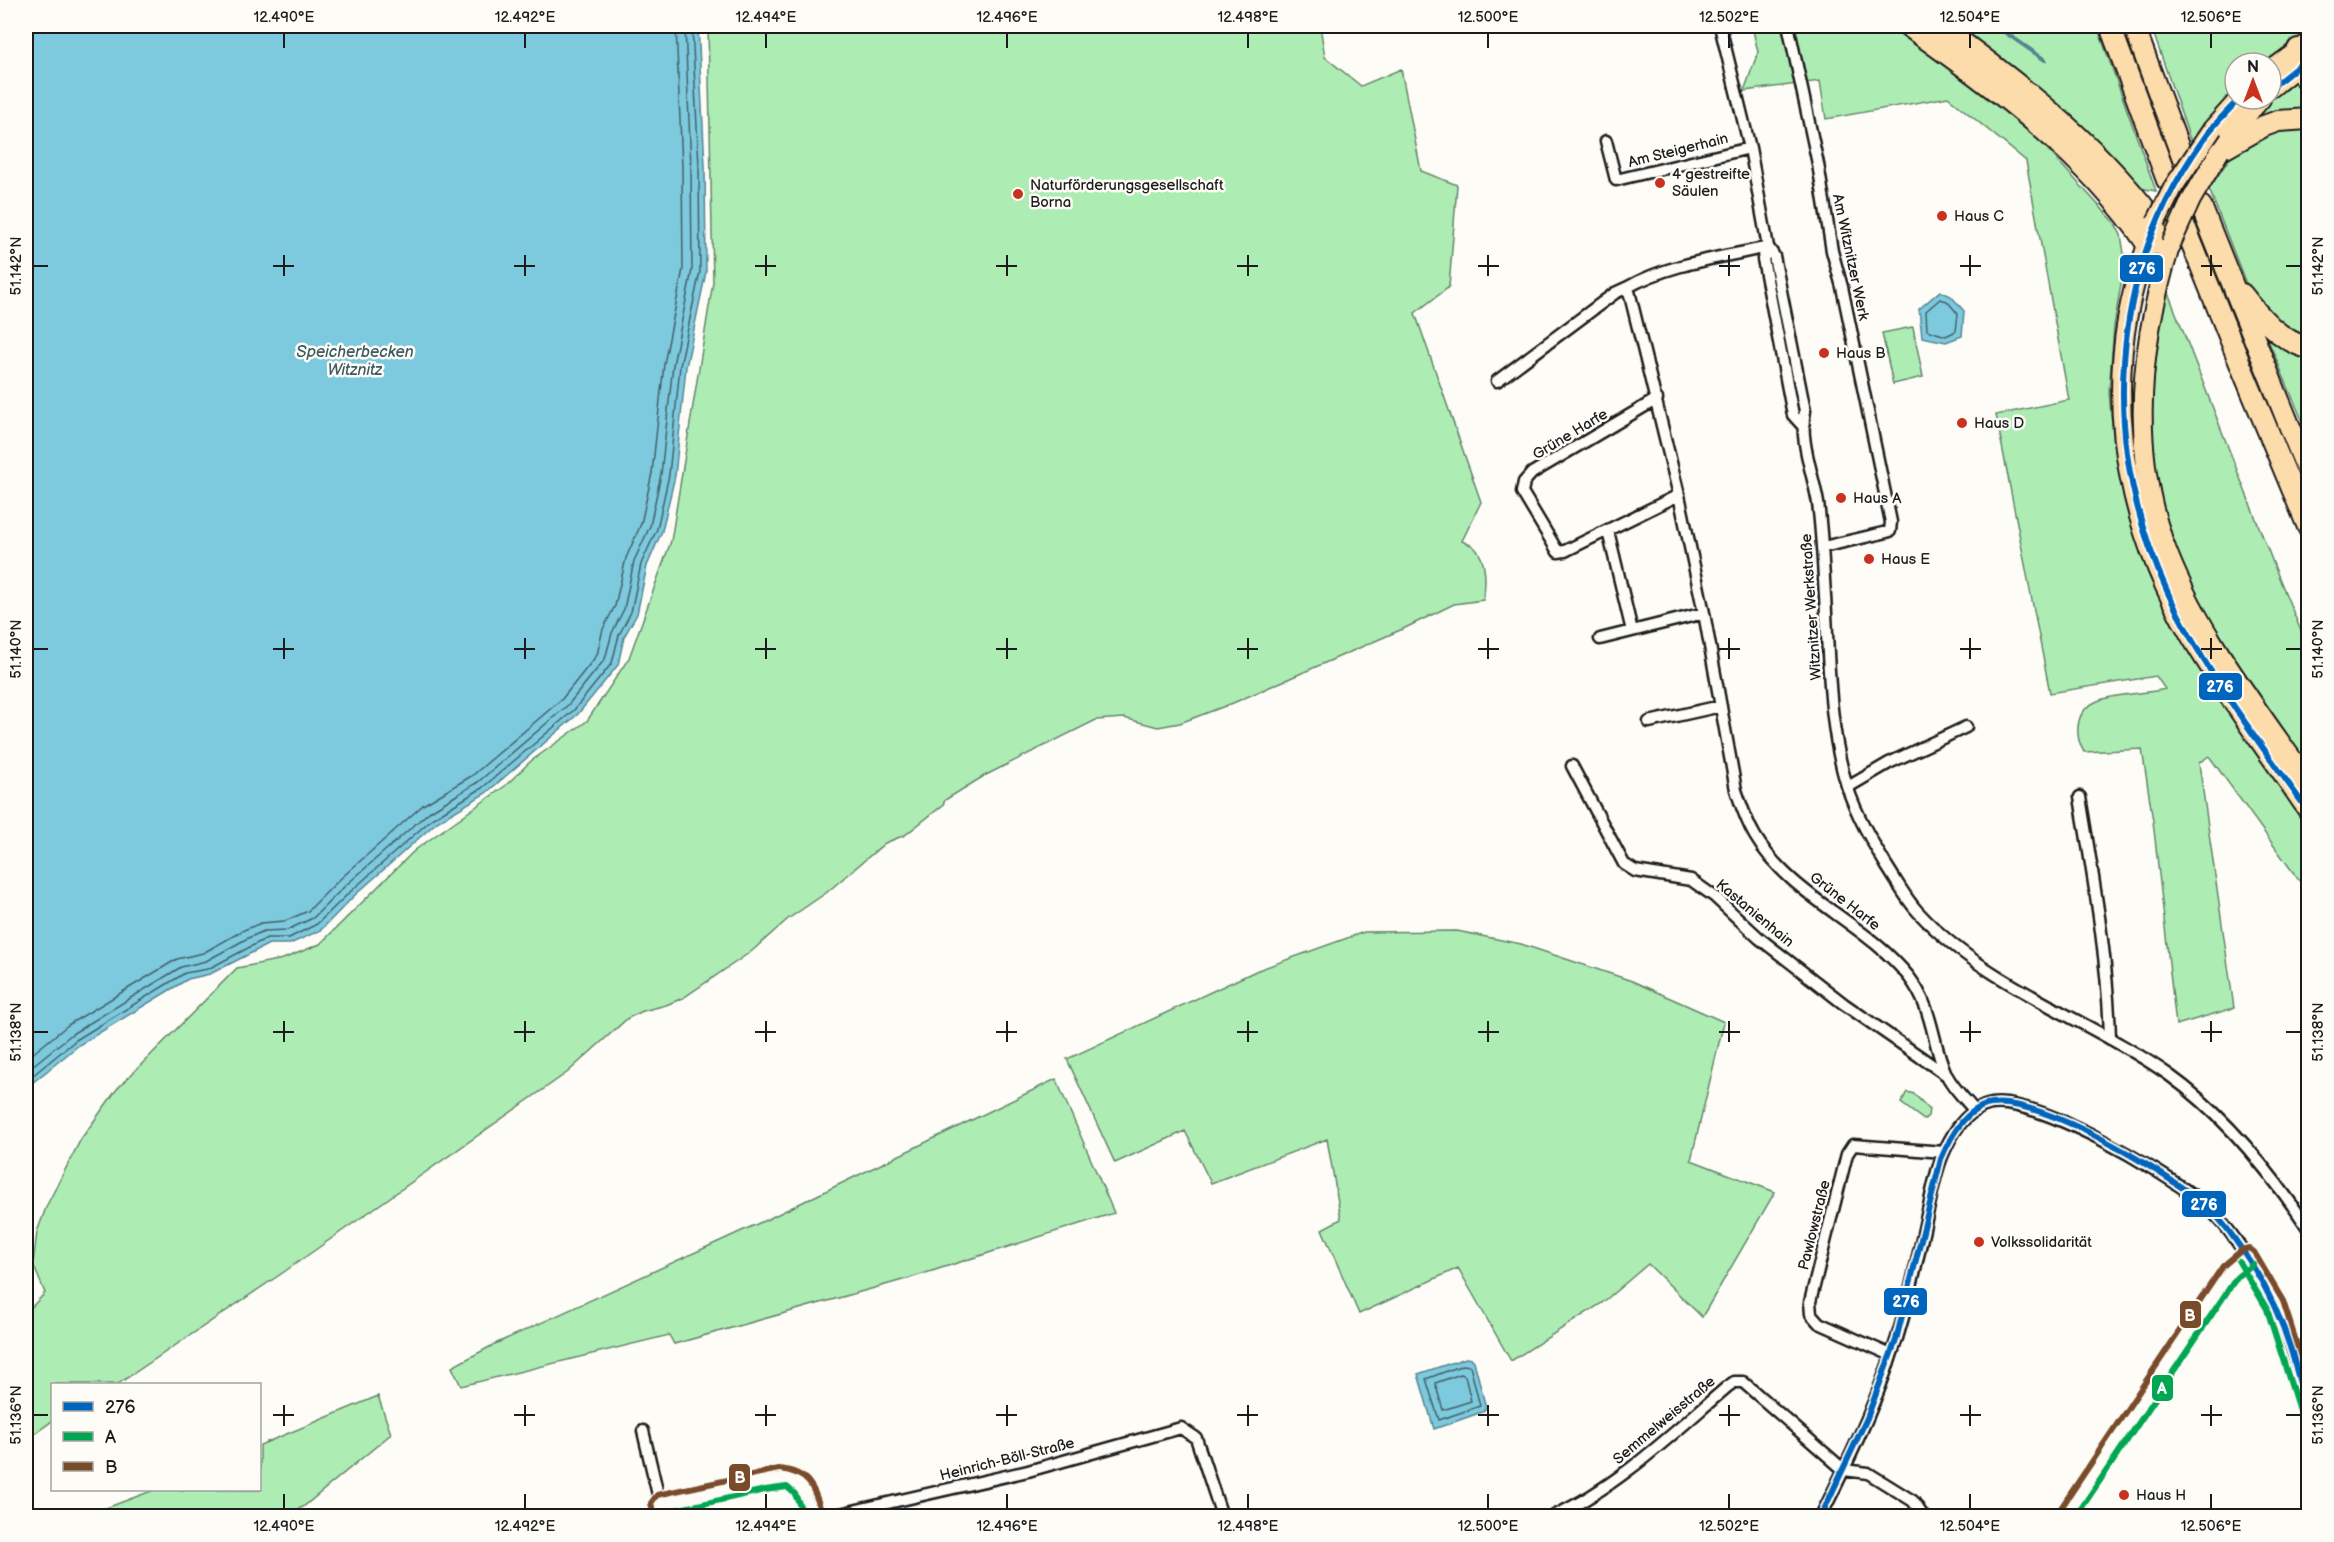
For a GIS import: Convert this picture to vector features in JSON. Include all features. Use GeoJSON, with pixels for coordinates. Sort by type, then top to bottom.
{"type":"FeatureCollection","features":[{"type":"Feature","properties":{"kind":"highway"},"geometry":{"type":"LineString","coordinates":[[1908,26],[1999,92],[2045,129],[2069,151],[2127,216],[2150,226]]}},
{"type":"Feature","properties":{"kind":"highway"},"geometry":{"type":"LineString","coordinates":[[1940,26],[2061,119],[2097,155],[2150,226],[2171,244]]}},
{"type":"Feature","properties":{"kind":"highway"},"geometry":{"type":"LineString","coordinates":[[2110,26],[2167,180]]}},
{"type":"Feature","properties":{"kind":"highway"},"geometry":{"type":"LineString","coordinates":[[2134,26],[2181,154]]}},
{"type":"Feature","properties":{"kind":"highway"},"geometry":{"type":"LineString","coordinates":[[2220,151],[2264,126],[2278,121],[2308,119]]}},
{"type":"Feature","properties":{"kind":"highway"},"geometry":{"type":"LineString","coordinates":[[2201,207],[2308,472]]}},
{"type":"Feature","properties":{"kind":"highway"},"geometry":{"type":"LineString","coordinates":[[2186,229],[2308,527]]}},
{"type":"Feature","properties":{"kind":"highway"},"geometry":{"type":"LineString","coordinates":[[2227,274],[2267,323],[2280,335],[2308,348]]}},
{"type":"Feature","properties":{"kind":"main road"},"geometry":{"type":"LineString","coordinates":[[2283,66],[2305,58]]}},
{"type":"Feature","properties":{"kind":"main road"},"geometry":{"type":"LineString","coordinates":[[2283,77],[2305,58]]}},
{"type":"Feature","properties":{"kind":"main road"},"geometry":{"type":"LineString","coordinates":[[2228,111],[2212,128],[2150,226],[2125,330],[2121,392],[2125,458],[2139,519],[2153,560],[2191,637],[2308,811]]}},
{"type":"Feature","properties":{"kind":"main road"},"geometry":{"type":"LineString","coordinates":[[2250,111],[2220,151],[2191,200],[2171,244],[2149,327],[2143,391],[2145,445],[2158,522],[2175,568],[2209,635],[2308,781]]}},
{"type":"Feature","properties":{"kind":"street","name":"Witznitzer Werkstraße"},"geometry":{"type":"LineString","coordinates":[[1720,26],[1750,147],[1768,247],[1774,256],[1805,411],[1802,425],[1817,500],[1823,547],[1836,736],[1848,787],[1870,839],[1916,910],[1935,929],[1964,953],[2021,991],[2110,1039],[2171,1077],[2226,1124],[2270,1173],[2308,1228]]}},
{"type":"Feature","properties":{"kind":"street","name":"Am Witznitzer Werk"},"geometry":{"type":"LineString","coordinates":[[1789,29],[1818,164],[1832,251],[1891,522],[1890,531],[1823,547]]}},
{"type":"Feature","properties":{"kind":"street","name":"Am Steigerhain"},"geometry":{"type":"LineString","coordinates":[[1606,141],[1616,180],[1750,147]]}},
{"type":"Feature","properties":{"kind":"street"},"geometry":{"type":"LineString","coordinates":[[1497,381],[1615,293],[1648,275],[1768,247]]}},
{"type":"Feature","properties":{"kind":"street","name":"Grüne Harfe"},"geometry":{"type":"LineString","coordinates":[[1628,287],[1679,495],[1704,614],[1736,789],[1745,817],[1769,856],[1787,875],[1886,952],[1910,979],[1922,997],[1947,1075],[1974,1110]]}},
{"type":"Feature","properties":{"kind":"street","name":"Grüne Harfe"},"geometry":{"type":"LineString","coordinates":[[1657,399],[1533,474],[1524,483],[1522,492],[1558,552],[1608,531],[1679,495]]}},
{"type":"Feature","properties":{"kind":"street"},"geometry":{"type":"LineString","coordinates":[[1608,531],[1632,631]]}},
{"type":"Feature","properties":{"kind":"street"},"geometry":{"type":"LineString","coordinates":[[1600,639],[1704,614]]}},
{"type":"Feature","properties":{"kind":"street"},"geometry":{"type":"LineString","coordinates":[[1649,722],[1721,706]]}},
{"type":"Feature","properties":{"kind":"street"},"geometry":{"type":"LineString","coordinates":[[1848,787],[1889,764],[1966,727]]}},
{"type":"Feature","properties":{"kind":"street","name":"Kastanienhain"},"geometry":{"type":"LineString","coordinates":[[1572,766],[1624,864],[1635,871],[1691,880],[1715,897],[1759,938],[1844,1004],[1947,1075]]}},
{"type":"Feature","properties":{"kind":"street"},"geometry":{"type":"LineString","coordinates":[[2080,797],[2109,998],[2110,1039]]}},
{"type":"Feature","properties":{"kind":"street"},"geometry":{"type":"LineString","coordinates":[[1821,1516],[1872,1408],[1891,1355],[1908,1297],[1935,1178],[1944,1152],[1962,1122],[1974,1110],[1990,1104],[2009,1103],[2051,1117],[2139,1158],[2201,1201],[2229,1231],[2275,1305],[2308,1407]]}},
{"type":"Feature","properties":{"kind":"street","name":"Pawlowstraße"},"geometry":{"type":"LineString","coordinates":[[1891,1355],[1819,1323],[1811,1314],[1810,1302],[1847,1154],[1853,1145],[1944,1152]]}},
{"type":"Feature","properties":{"kind":"street"},"geometry":{"type":"LineString","coordinates":[[2066,1516],[2230,1271],[2247,1257]]}},
{"type":"Feature","properties":{"kind":"street","name":"Semmelweisstraße"},"geometry":{"type":"LineString","coordinates":[[1554,1516],[1570,1509],[1618,1477],[1734,1383],[1743,1382],[1844,1470]]}},
{"type":"Feature","properties":{"kind":"street","name":"Heinrich-Böll-Straße"},"geometry":{"type":"LineString","coordinates":[[831,1516],[1040,1468],[1175,1428],[1182,1428],[1196,1438],[1222,1516]]}},
{"type":"Feature","properties":{"kind":"street"},"geometry":{"type":"LineString","coordinates":[[643,1431],[663,1516]]}},
{"type":"Feature","properties":{"kind":"street"},"geometry":{"type":"LineString","coordinates":[[1844,1470],[1868,1473],[1913,1501],[1923,1516]]}},
{"type":"Feature","properties":{"kind":"street"},"geometry":{"type":"LineString","coordinates":[[660,1503],[776,1478],[790,1478],[803,1489],[813,1516]]}},
{"type":"Feature","properties":{"kind":"green space"},"geometry":{"type":"Polygon","coordinates":[[[708,26],[1320,26],[1325,57],[1361,86],[1401,69],[1421,171],[1457,185],[1449,287],[1415,313],[1481,502],[1462,541],[1475,548],[1482,559],[1485,580],[1483,600],[1454,604],[1405,628],[1233,703],[1180,723],[1158,727],[1124,718],[1096,720],[984,776],[945,800],[943,805],[905,835],[885,843],[826,893],[788,919],[752,951],[683,998],[628,1018],[568,1072],[281,1274],[119,1383],[51,1383],[51,1422],[26,1440],[26,1313],[45,1293],[33,1264],[37,1232],[47,1205],[81,1139],[117,1089],[237,968],[283,959],[320,944],[415,850],[505,786],[531,761],[587,721],[629,658],[671,541],[713,282],[708,26]]]}},
{"type":"Feature","properties":{"kind":"green space"},"geometry":{"type":"Polygon","coordinates":[[[1752,26],[1894,26],[1984,91],[2025,125],[2114,222],[2121,235],[2125,260],[2114,326],[2109,392],[2121,485],[2135,537],[2152,580],[2176,629],[2223,703],[2308,825],[2308,893],[2209,756],[2199,763],[2234,1008],[2176,1025],[2153,821],[2142,749],[2084,752],[2078,737],[2079,721],[2084,711],[2092,704],[2116,696],[2165,689],[2156,676],[2050,693],[1996,415],[2069,400],[2026,161],[1948,97],[1826,119],[1820,81],[1744,91],[1758,52],[1752,26]]]}},
{"type":"Feature","properties":{"kind":"green space"},"geometry":{"type":"Polygon","coordinates":[[[1949,26],[2097,26],[2156,191],[2140,188],[1949,26]]]}},
{"type":"Feature","properties":{"kind":"green space"},"geometry":{"type":"Polygon","coordinates":[[[2151,26],[2308,26],[2308,34],[2280,51],[2223,51],[2223,104],[2191,142],[2151,26]]]}},
{"type":"Feature","properties":{"kind":"green space"},"geometry":{"type":"Polygon","coordinates":[[[2293,76],[2308,91],[2308,113],[2251,125],[2259,111],[2283,111],[2283,86],[2293,76]]]}},
{"type":"Feature","properties":{"kind":"green space"},"geometry":{"type":"Polygon","coordinates":[[[2308,126],[2308,342],[2291,335],[2257,302],[2245,281],[2209,189],[2233,153],[2261,134],[2308,126]]]}},
{"type":"Feature","properties":{"kind":"green space"},"geometry":{"type":"Polygon","coordinates":[[[2167,290],[2308,648],[2308,767],[2254,690],[2204,609],[2183,567],[2167,523],[2156,477],[2152,412],[2158,342],[2167,290]]]}},
{"type":"Feature","properties":{"kind":"green space"},"geometry":{"type":"Polygon","coordinates":[[[1913,327],[1923,377],[1893,384],[1882,333],[1913,327]]]}},
{"type":"Feature","properties":{"kind":"green space"},"geometry":{"type":"Polygon","coordinates":[[[2269,333],[2308,353],[2308,434],[2266,335],[2269,333]]]}},
{"type":"Feature","properties":{"kind":"green space"},"geometry":{"type":"Polygon","coordinates":[[[1457,931],[1521,944],[1632,981],[1724,1022],[1691,1160],[1775,1192],[1702,1317],[1648,1264],[1602,1303],[1511,1361],[1458,1268],[1359,1314],[1322,1229],[1341,1219],[1327,1139],[1211,1183],[1185,1131],[1115,1163],[1067,1059],[1258,970],[1364,932],[1457,931]]]}},
{"type":"Feature","properties":{"kind":"green space"},"geometry":{"type":"Polygon","coordinates":[[[1056,1079],[1114,1213],[910,1278],[674,1344],[669,1335],[461,1386],[452,1367],[495,1344],[768,1219],[1056,1079]]]}},
{"type":"Feature","properties":{"kind":"green space"},"geometry":{"type":"Polygon","coordinates":[[[1907,1092],[1914,1094],[1929,1109],[1928,1116],[1924,1120],[1901,1103],[1907,1092]]]}},
{"type":"Feature","properties":{"kind":"green space"},"geometry":{"type":"Polygon","coordinates":[[[378,1396],[391,1434],[303,1507],[280,1516],[85,1516],[151,1491],[261,1491],[261,1445],[378,1396]]]}},
{"type":"Feature","properties":{"kind":"water","name":"Speicherbecken Witznitz"},"geometry":{"type":"Polygon","coordinates":[[[26,26],[698,26],[705,166],[706,272],[686,367],[675,476],[662,531],[647,566],[637,614],[624,637],[618,665],[578,714],[486,793],[437,822],[354,896],[321,930],[290,944],[269,944],[210,974],[188,979],[79,1045],[26,1088],[26,26]]]}},
{"type":"Feature","properties":{"kind":"water"},"geometry":{"type":"Polygon","coordinates":[[[1940,291],[1951,296],[1964,311],[1962,336],[1946,342],[1922,337],[1919,309],[1940,291]]]}},
{"type":"Feature","properties":{"kind":"water"},"geometry":{"type":"Polygon","coordinates":[[[1466,1358],[1474,1361],[1486,1408],[1482,1412],[1434,1429],[1418,1374],[1466,1358]]]}},
{"type":"Feature","properties":{"kind":"waterway"},"geometry":{"type":"LineString","coordinates":[[1996,26],[2045,60]]}},
{"type":"Feature","properties":{"kind":"transit line","name":"276"},"geometry":{"type":"LineString","coordinates":[[2283,78],[2308,58]]}},
{"type":"Feature","properties":{"kind":"transit line","name":"276"},"geometry":{"type":"LineString","coordinates":[[2228,111],[2203,140],[2171,192],[2147,247],[2132,304],[2124,362],[2124,420],[2131,478],[2146,536],[2168,593],[2198,651],[2215,678],[2308,811]]}},
{"type":"Feature","properties":{"kind":"transit line","name":"276"},"geometry":{"type":"LineString","coordinates":[[1821,1516],[1867,1418],[1896,1340],[1941,1159],[1954,1133],[1966,1118],[1973,1111],[1991,1104],[2013,1105],[2069,1123],[2157,1171],[2210,1209],[2245,1254],[2268,1293],[2286,1335],[2308,1407]]}},
{"type":"Feature","properties":{"kind":"transit line","name":"B"},"geometry":{"type":"LineString","coordinates":[[2059,1511],[2223,1266],[2242,1250],[2249,1248],[2254,1252],[2283,1301],[2308,1379]]}},
{"type":"Feature","properties":{"kind":"transit line","name":"A"},"geometry":{"type":"LineString","coordinates":[[2239,1262],[2267,1309],[2299,1410]]}},
{"type":"Feature","properties":{"kind":"transit line","name":"A"},"geometry":{"type":"LineString","coordinates":[[2076,1516],[2237,1277],[2253,1264]]}},
{"type":"Feature","properties":{"kind":"transit line","name":"B"},"geometry":{"type":"LineString","coordinates":[[654,1516],[651,1503],[657,1495],[779,1469],[804,1477],[809,1482],[822,1514]]}},
{"type":"Feature","properties":{"kind":"transit line","name":"A"},"geometry":{"type":"LineString","coordinates":[[662,1513],[787,1487],[795,1494],[804,1516]]}},
{"type":"Feature","properties":{"kind":"place","name":"4 gestreifte Säulen"},"geometry":{"type":"Point","coordinates":[1660,183]}},
{"type":"Feature","properties":{"kind":"place","name":"Naturförderungsgesellschaft Borna"},"geometry":{"type":"Point","coordinates":[1018,194]}},
{"type":"Feature","properties":{"kind":"place","name":"Haus C"},"geometry":{"type":"Point","coordinates":[1942,216]}},
{"type":"Feature","properties":{"kind":"place","name":"Haus B"},"geometry":{"type":"Point","coordinates":[1824,353]}},
{"type":"Feature","properties":{"kind":"place","name":"Haus D"},"geometry":{"type":"Point","coordinates":[1962,423]}},
{"type":"Feature","properties":{"kind":"place","name":"Haus A"},"geometry":{"type":"Point","coordinates":[1841,498]}},
{"type":"Feature","properties":{"kind":"place","name":"Haus E"},"geometry":{"type":"Point","coordinates":[1869,559]}},
{"type":"Feature","properties":{"kind":"place","name":"Volkssolidarität"},"geometry":{"type":"Point","coordinates":[1979,1242]}},
{"type":"Feature","properties":{"kind":"place","name":"Haus H"},"geometry":{"type":"Point","coordinates":[2124,1495]}}]}
